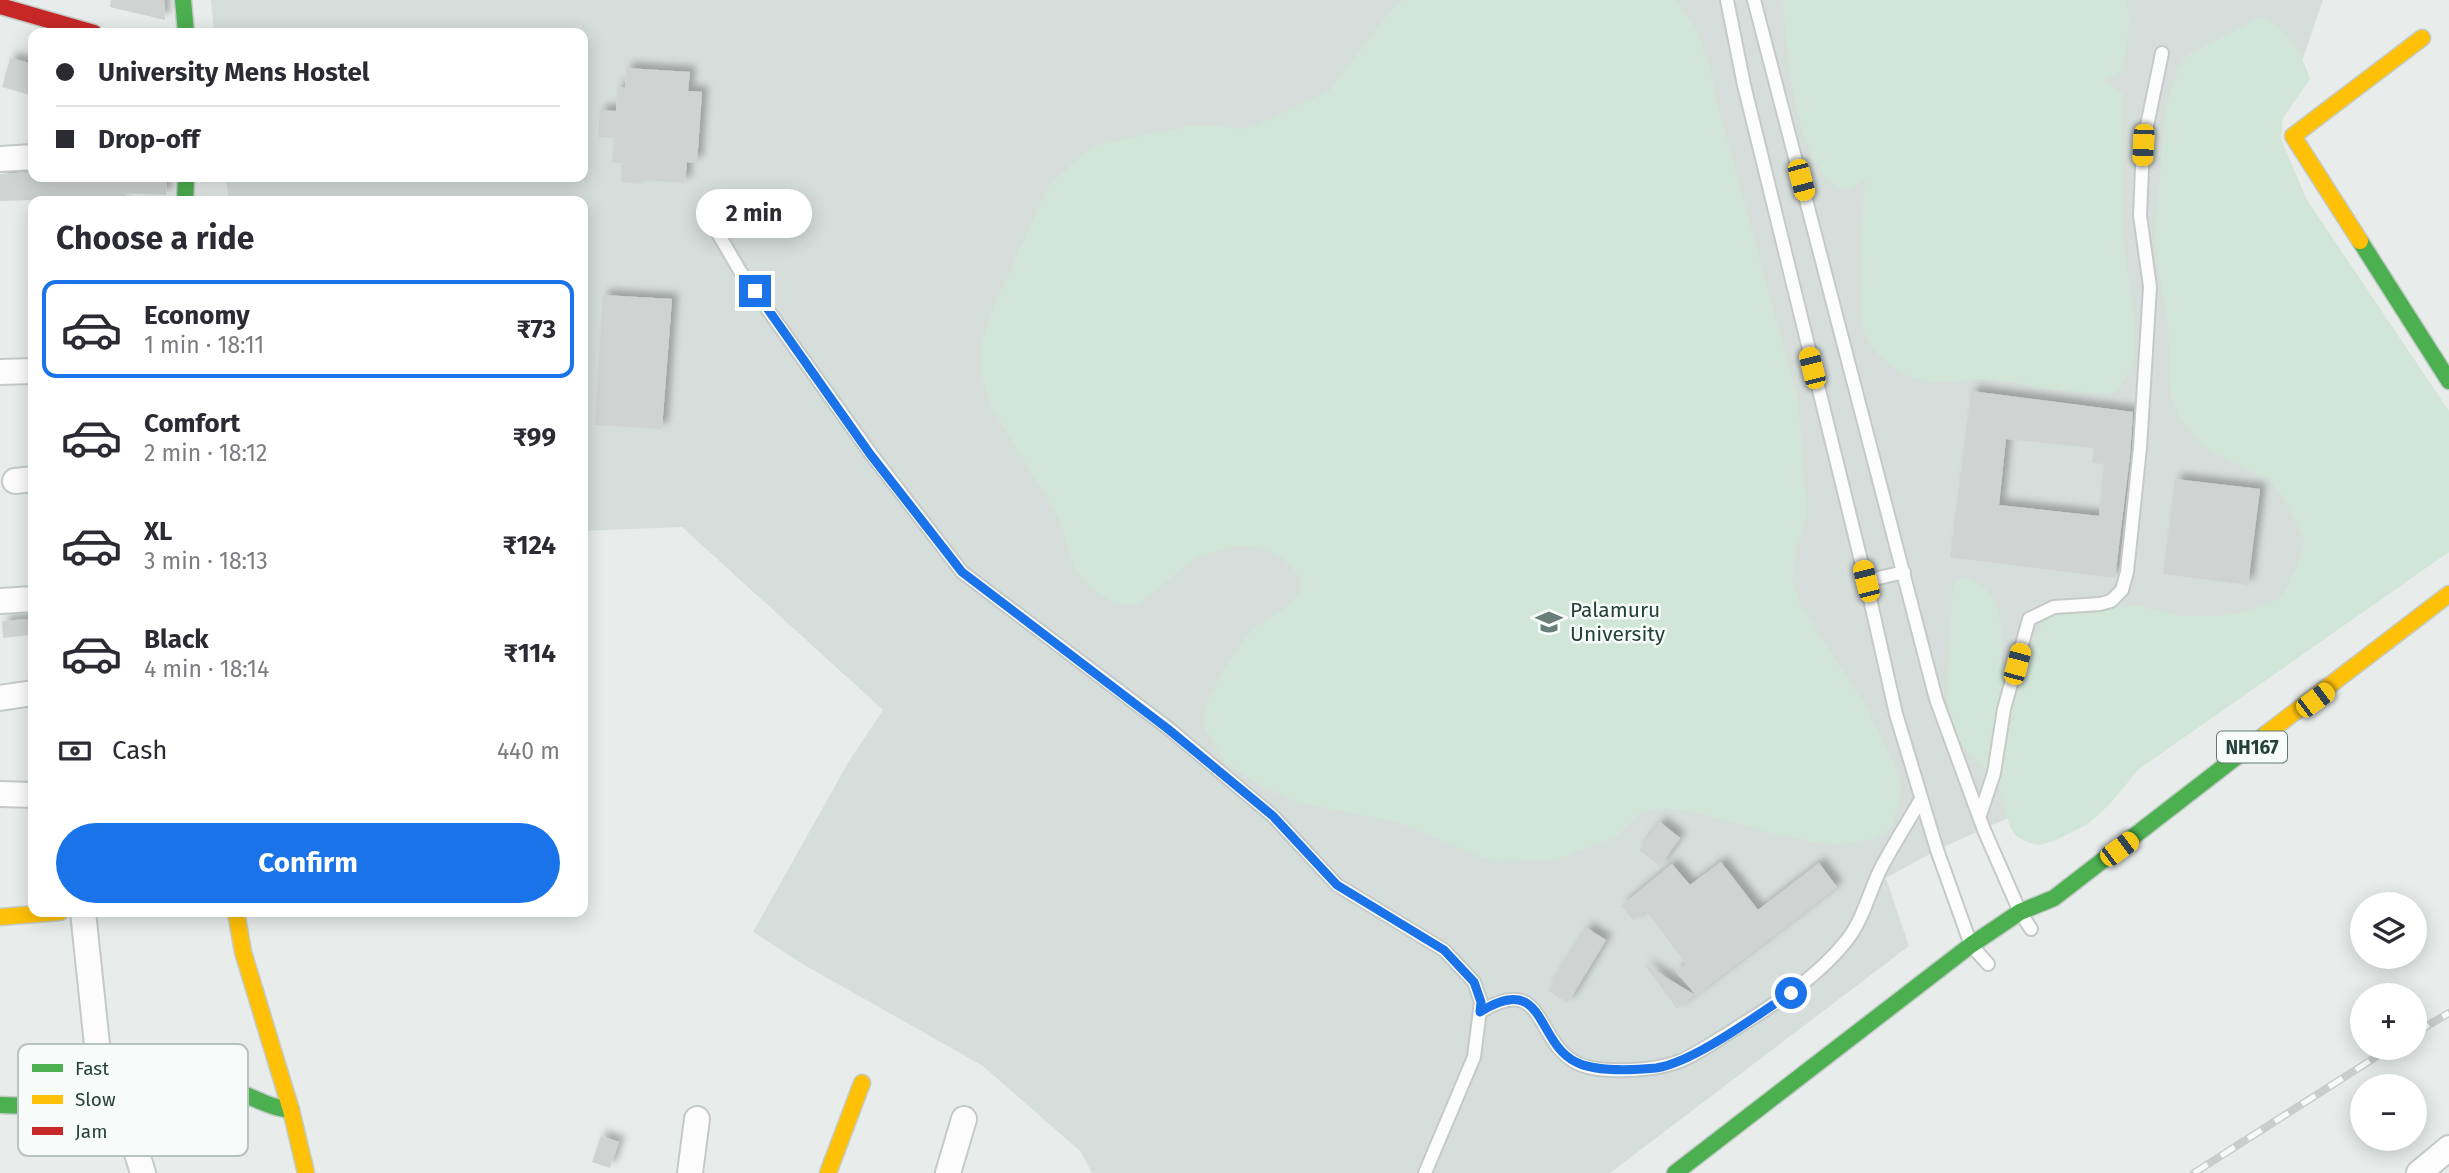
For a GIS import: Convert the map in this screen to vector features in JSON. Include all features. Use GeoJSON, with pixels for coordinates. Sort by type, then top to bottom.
{"type":"FeatureCollection","features":[{"type":"Feature","properties":{"kind":"main road"},"geometry":{"type":"LineString","coordinates":[[183,0],[186,28]]}},
{"type":"Feature","properties":{"kind":"main road"},"geometry":{"type":"LineString","coordinates":[[0,7],[76,28]]}},
{"type":"Feature","properties":{"kind":"main road"},"geometry":{"type":"LineString","coordinates":[[2422,38],[2293,136],[2449,381]]}},
{"type":"Feature","properties":{"kind":"main road","name":"NH167"},"geometry":{"type":"LineString","coordinates":[[2026,933],[2054,898],[2449,594]]}},
{"type":"Feature","properties":{"kind":"main road","name":"NH167"},"geometry":{"type":"LineString","coordinates":[[1675,1173],[1971,945],[2021,912],[2054,898]]}},
{"type":"Feature","properties":{"kind":"main road"},"geometry":{"type":"LineString","coordinates":[[0,916],[28,914]]}},
{"type":"Feature","properties":{"kind":"main road"},"geometry":{"type":"LineString","coordinates":[[237,917],[243,952],[291,1110],[306,1173]]}},
{"type":"Feature","properties":{"kind":"main road"},"geometry":{"type":"LineString","coordinates":[[828,1173],[862,1083]]}},
{"type":"Feature","properties":{"kind":"main road"},"geometry":{"type":"LineString","coordinates":[[248,1096],[261,1103],[291,1110]]}},
{"type":"Feature","properties":{"kind":"main road"},"geometry":{"type":"LineString","coordinates":[[0,1104],[18,1105]]}},
{"type":"Feature","properties":{"kind":"street"},"geometry":{"type":"LineString","coordinates":[[0,7],[1,0]]}},
{"type":"Feature","properties":{"kind":"street"},"geometry":{"type":"LineString","coordinates":[[0,159],[28,157]]}},
{"type":"Feature","properties":{"kind":"street"},"geometry":{"type":"LineString","coordinates":[[0,372],[28,372]]}},
{"type":"Feature","properties":{"kind":"street"},"geometry":{"type":"LineString","coordinates":[[0,601],[28,599]]}},
{"type":"Feature","properties":{"kind":"street"},"geometry":{"type":"LineString","coordinates":[[0,698],[28,693]]}},
{"type":"Feature","properties":{"kind":"street"},"geometry":{"type":"LineString","coordinates":[[0,794],[28,795]]}},
{"type":"Feature","properties":{"kind":"street"},"geometry":{"type":"LineString","coordinates":[[84,917],[103,1044]]}},
{"type":"Feature","properties":{"kind":"street"},"geometry":{"type":"LineString","coordinates":[[690,1173],[696,1119]]}},
{"type":"Feature","properties":{"kind":"street"},"geometry":{"type":"LineString","coordinates":[[948,1173],[964,1119]]}},
{"type":"Feature","properties":{"kind":"street"},"geometry":{"type":"LineString","coordinates":[[2419,1173],[2449,1148]]}},
{"type":"Feature","properties":{"kind":"street"},"geometry":{"type":"LineString","coordinates":[[136,1156],[143,1173]]}},
{"type":"Feature","properties":{"kind":"lane"},"geometry":{"type":"LineString","coordinates":[[1727,0],[1757,139],[1896,714],[1937,850],[1971,945],[1989,963]]}},
{"type":"Feature","properties":{"kind":"lane"},"geometry":{"type":"LineString","coordinates":[[1754,0],[1936,699],[1984,830],[2021,912],[2026,933]]}},
{"type":"Feature","properties":{"kind":"lane"},"geometry":{"type":"LineString","coordinates":[[1980,815],[1994,773],[2004,709],[2029,620],[2054,607],[2111,601],[2122,590],[2127,572],[2140,448],[2150,287],[2140,215],[2143,145],[2162,53]]}},
{"type":"Feature","properties":{"kind":"lane"},"geometry":{"type":"LineString","coordinates":[[706,213],[755,293],[870,454],[962,572],[1168,729],[1262,807],[1337,885],[1444,950],[1474,982],[1481,1002],[1474,1057],[1425,1173]]}},
{"type":"Feature","properties":{"kind":"lane"},"geometry":{"type":"LineString","coordinates":[[1866,581],[1904,572]]}},
{"type":"Feature","properties":{"kind":"lane"},"geometry":{"type":"LineString","coordinates":[[1480,1012],[1495,1003],[1528,1003],[1535,1008],[1550,1039],[1561,1051],[1576,1063],[1600,1068],[1659,1067],[1693,1055],[1791,993],[1831,958],[1855,928],[1881,869],[1921,799]]}},
{"type":"Feature","properties":{"kind":"shaded area","name":"Palamuru University"},"geometry":{"type":"Polygon","coordinates":[[[211,0],[2323,0],[2273,146],[2449,426],[2449,533],[2008,818],[1937,850],[1886,878],[1909,946],[1610,1173],[1092,1173],[1081,1152],[983,1066],[806,966],[753,932],[849,761],[883,710],[682,527],[588,531],[588,196],[228,196],[227,182],[588,182],[588,28],[214,28],[211,0]]]}},
{"type":"Feature","properties":{"kind":"green space"},"geometry":{"type":"Polygon","coordinates":[[[1404,0],[1676,0],[1696,29],[1709,64],[1798,400],[1807,516],[1796,550],[1792,579],[1800,604],[1867,708],[1900,783],[1900,800],[1890,829],[1873,839],[1832,845],[1779,835],[1687,810],[1657,808],[1641,813],[1615,837],[1555,860],[1492,861],[1394,821],[1296,802],[1261,786],[1225,762],[1203,726],[1210,694],[1251,630],[1288,606],[1299,594],[1300,580],[1292,567],[1267,550],[1255,546],[1236,546],[1196,557],[1139,604],[1119,604],[1108,599],[1092,589],[1075,569],[1059,518],[989,403],[981,371],[982,341],[994,306],[1049,185],[1093,146],[1194,125],[1248,129],[1329,91],[1392,9],[1404,0]]]}},
{"type":"Feature","properties":{"kind":"green space"},"geometry":{"type":"Polygon","coordinates":[[[1783,0],[2125,0],[2130,18],[2123,70],[2104,80],[2122,93],[2123,238],[2135,327],[2134,358],[2127,376],[2115,392],[2066,392],[1983,379],[1932,382],[1896,369],[1872,346],[1866,337],[1862,318],[1861,245],[1865,179],[1848,190],[1830,181],[1816,163],[1805,138],[1797,108],[1783,0]]]}},
{"type":"Feature","properties":{"kind":"green space"},"geometry":{"type":"Polygon","coordinates":[[[2262,17],[2286,35],[2302,59],[2310,79],[2283,118],[2281,139],[2307,200],[2449,411],[2449,552],[2139,769],[2109,805],[2088,824],[2054,841],[2039,845],[2029,843],[2016,836],[2010,827],[1996,780],[1959,742],[1947,699],[1952,599],[1954,586],[1959,579],[1968,578],[1980,585],[1995,604],[2001,628],[2002,667],[2011,675],[2019,673],[2024,665],[2049,606],[2057,600],[2066,597],[2091,599],[2183,616],[2222,616],[2246,612],[2281,598],[2298,565],[2304,539],[2283,497],[2268,479],[2214,453],[2201,443],[2179,417],[2171,397],[2168,327],[2155,236],[2166,107],[2178,69],[2186,56],[2262,17]]]}},
{"type":"Feature","properties":{"kind":"building"},"geometry":{"type":"Polygon","coordinates":[[[111,0],[164,0],[165,20],[110,7],[111,0]]]}},
{"type":"Feature","properties":{"kind":"building"},"geometry":{"type":"Polygon","coordinates":[[[10,58],[28,63],[28,95],[2,87],[10,58]]]}},
{"type":"Feature","properties":{"kind":"building"},"geometry":{"type":"Polygon","coordinates":[[[626,68],[690,72],[688,91],[702,92],[697,163],[687,162],[685,183],[641,180],[641,184],[621,182],[622,163],[612,163],[614,138],[598,137],[600,110],[616,111],[617,87],[625,88],[626,68]]]}},
{"type":"Feature","properties":{"kind":"building"},"geometry":{"type":"Polygon","coordinates":[[[28,172],[28,182],[167,182],[166,195],[120,193],[120,196],[28,196],[28,200],[0,201],[0,174],[28,172]]]}},
{"type":"Feature","properties":{"kind":"building"},"geometry":{"type":"Polygon","coordinates":[[[603,295],[672,299],[662,429],[595,425],[603,295]]]}},
{"type":"Feature","properties":{"kind":"building"},"geometry":{"type":"Polygon","coordinates":[[[1971,391],[2133,412],[2115,578],[1950,557],[1971,391]],[[2006,439],[1999,505],[2099,516],[2104,464],[2092,463],[2094,448],[2006,439]]]}},
{"type":"Feature","properties":{"kind":"building"},"geometry":{"type":"Polygon","coordinates":[[[2175,479],[2260,489],[2248,585],[2163,574],[2175,479]]]}},
{"type":"Feature","properties":{"kind":"building"},"geometry":{"type":"Polygon","coordinates":[[[28,619],[28,635],[3,638],[2,621],[28,619]]]}},
{"type":"Feature","properties":{"kind":"building"},"geometry":{"type":"Polygon","coordinates":[[[1660,822],[1680,838],[1660,866],[1639,850],[1660,822]]]}},
{"type":"Feature","properties":{"kind":"building"},"geometry":{"type":"Polygon","coordinates":[[[1721,862],[1758,910],[1819,863],[1837,887],[1696,995],[1676,972],[1686,964],[1646,911],[1634,921],[1621,906],[1672,864],[1690,885],[1721,862]]]}},
{"type":"Feature","properties":{"kind":"building"},"geometry":{"type":"Polygon","coordinates":[[[1587,928],[1606,940],[1568,1003],[1548,991],[1587,928]]]}},
{"type":"Feature","properties":{"kind":"building"},"geometry":{"type":"Polygon","coordinates":[[[1644,964],[1695,995],[1677,1009],[1644,964]]]}},
{"type":"Feature","properties":{"kind":"building"},"geometry":{"type":"Polygon","coordinates":[[[601,1136],[619,1142],[610,1168],[592,1162],[601,1136]]]}},
{"type":"Feature","properties":{"kind":"railway"},"geometry":{"type":"LineString","coordinates":[[2427,1026],[2449,1013]]}},
{"type":"Feature","properties":{"kind":"railway"},"geometry":{"type":"LineString","coordinates":[[2194,1173],[2371,1060]]}},
{"type":"Feature","properties":{"kind":"traffic: fast"},"geometry":{"type":"LineString","coordinates":[[183,0],[186,28]]}},
{"type":"Feature","properties":{"kind":"traffic: fast"},"geometry":{"type":"LineString","coordinates":[[185,196],[186,182]]}},
{"type":"Feature","properties":{"kind":"traffic: fast"},"geometry":{"type":"LineString","coordinates":[[2360,241],[2449,381]]}},
{"type":"Feature","properties":{"kind":"traffic: fast"},"geometry":{"type":"LineString","coordinates":[[1675,1173],[1971,945],[2020,912],[2054,898],[2266,734]]}},
{"type":"Feature","properties":{"kind":"traffic: fast"},"geometry":{"type":"LineString","coordinates":[[248,1096],[291,1110]]}},
{"type":"Feature","properties":{"kind":"traffic: fast"},"geometry":{"type":"LineString","coordinates":[[0,1105],[18,1106]]}},
{"type":"Feature","properties":{"kind":"traffic: slow"},"geometry":{"type":"LineString","coordinates":[[2360,241],[2293,136],[2422,38]]}},
{"type":"Feature","properties":{"kind":"traffic: slow"},"geometry":{"type":"LineString","coordinates":[[2266,734],[2449,594]]}},
{"type":"Feature","properties":{"kind":"traffic: slow"},"geometry":{"type":"LineString","coordinates":[[0,917],[28,915]]}},
{"type":"Feature","properties":{"kind":"traffic: slow"},"geometry":{"type":"LineString","coordinates":[[237,917],[243,952],[291,1110],[306,1173]]}},
{"type":"Feature","properties":{"kind":"traffic: slow"},"geometry":{"type":"LineString","coordinates":[[828,1173],[862,1083]]}},
{"type":"Feature","properties":{"kind":"traffic: jam"},"geometry":{"type":"LineString","coordinates":[[0,6],[77,28]]}},
{"type":"Feature","properties":{"kind":"place","name":"Palamuru University"},"geometry":{"type":"Point","coordinates":[1549,622]}},
{"type":"Feature","properties":{"kind":"route"},"geometry":{"type":"LineString","coordinates":[[755,291],[870,454],[962,572],[1168,729],[1273,816],[1337,885],[1444,950],[1474,982],[1481,1002],[1480,1012],[1495,1003],[1528,1003],[1535,1008],[1550,1039],[1576,1063],[1600,1068],[1646,1068],[1659,1067],[1693,1055],[1791,993]]}}]}
